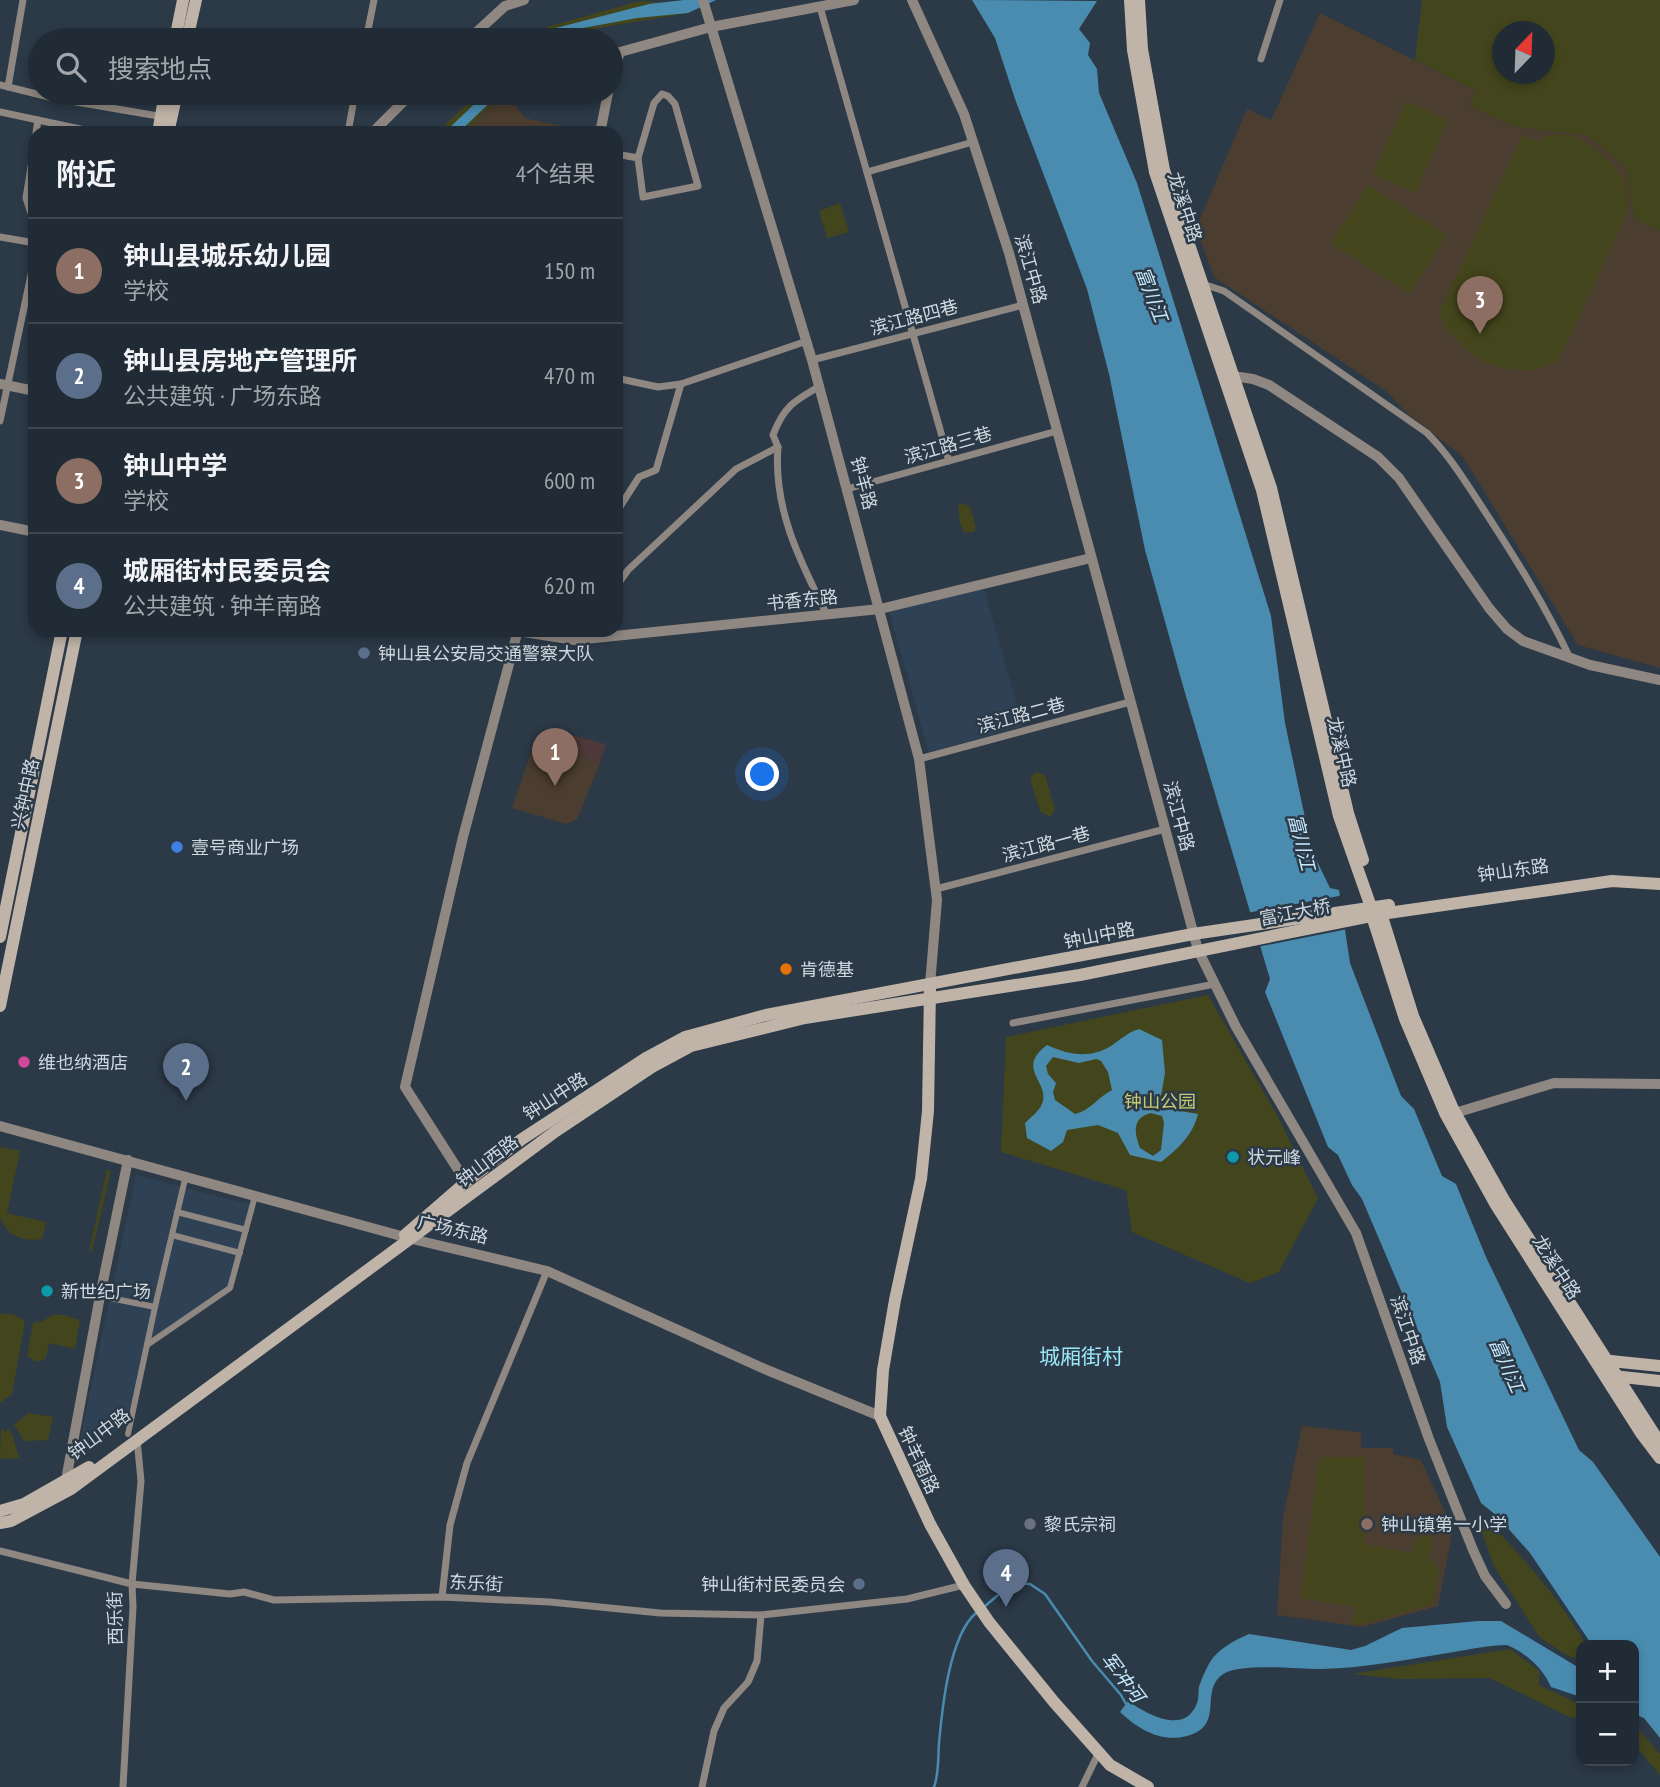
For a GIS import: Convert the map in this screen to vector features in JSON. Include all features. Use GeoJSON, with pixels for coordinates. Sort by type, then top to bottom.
{"type":"FeatureCollection","features":[{"type":"Feature","properties":{"kind":"main road"},"geometry":{"type":"LineString","coordinates":[[177,28],[183,0]]}},
{"type":"Feature","properties":{"kind":"main road"},"geometry":{"type":"LineString","coordinates":[[190,28],[196,0]]}},
{"type":"Feature","properties":{"kind":"main road","name":"龙溪中路"},"geometry":{"type":"LineString","coordinates":[[1130,0],[1137,74],[1155,172],[1271,488],[1348,813],[1405,1019],[1496,1205],[1611,1376],[1660,1443]]}},
{"type":"Feature","properties":{"kind":"main road","name":"龙溪中路"},"geometry":{"type":"LineString","coordinates":[[1139,0],[1142,49],[1164,170],[1202,284],[1228,375]]}},
{"type":"Feature","properties":{"kind":"main road"},"geometry":{"type":"LineString","coordinates":[[165,105],[166,126]]}},
{"type":"Feature","properties":{"kind":"main road"},"geometry":{"type":"LineString","coordinates":[[167,126],[173,105]]}},
{"type":"Feature","properties":{"kind":"main road","name":"兴钟中路"},"geometry":{"type":"LineString","coordinates":[[0,937],[61,637]]}},
{"type":"Feature","properties":{"kind":"main road","name":"兴钟中路"},"geometry":{"type":"LineString","coordinates":[[0,1006],[76,637]]}},
{"type":"Feature","properties":{"kind":"main road","name":"钟山东路"},"geometry":{"type":"LineString","coordinates":[[1376,911],[1610,876],[1660,878]]}},
{"type":"Feature","properties":{"kind":"main road","name":"钟山东路"},"geometry":{"type":"LineString","coordinates":[[1376,911],[1612,881],[1660,884]]}},
{"type":"Feature","properties":{"kind":"main road","name":"富江大桥"},"geometry":{"type":"LineString","coordinates":[[1227,929],[1376,911]]}},
{"type":"Feature","properties":{"kind":"main road","name":"富江大桥"},"geometry":{"type":"LineString","coordinates":[[1225,943],[1376,911]]}},
{"type":"Feature","properties":{"kind":"main road","name":"钟山中路"},"geometry":{"type":"LineString","coordinates":[[408,1237],[466,1182],[534,1132],[646,1058],[685,1037],[766,1015],[930,991],[1227,929]]}},
{"type":"Feature","properties":{"kind":"main road","name":"钟山西路"},"geometry":{"type":"LineString","coordinates":[[0,1523],[11,1521],[68,1484],[556,1131],[652,1067],[691,1046],[930,991],[1080,975],[1225,943]]}},
{"type":"Feature","properties":{"kind":"main road","name":"钟羊南路"},"geometry":{"type":"LineString","coordinates":[[930,991],[928,1111],[921,1179],[895,1300],[883,1370],[880,1416],[930,1524],[964,1586],[989,1622],[1110,1765],[1147,1787]]}},
{"type":"Feature","properties":{"kind":"main road"},"geometry":{"type":"LineString","coordinates":[[1601,1360],[1660,1366]]}},
{"type":"Feature","properties":{"kind":"main road"},"geometry":{"type":"LineString","coordinates":[[1611,1376],[1660,1381]]}},
{"type":"Feature","properties":{"kind":"main road","name":"龙溪中路"},"geometry":{"type":"LineString","coordinates":[[1611,1376],[1641,1433],[1660,1458]]}},
{"type":"Feature","properties":{"kind":"main road","name":"钟山中路"},"geometry":{"type":"LineString","coordinates":[[0,1511],[24,1504],[68,1484]]}},
{"type":"Feature","properties":{"kind":"street"},"geometry":{"type":"LineString","coordinates":[[23,0],[4,86],[28,92]]}},
{"type":"Feature","properties":{"kind":"street"},"geometry":{"type":"LineString","coordinates":[[368,28],[374,0]]}},
{"type":"Feature","properties":{"kind":"street","name":"钟羊路"},"geometry":{"type":"LineString","coordinates":[[703,0],[820,386],[919,759],[937,900],[930,991]]}},
{"type":"Feature","properties":{"kind":"street"},"geometry":{"type":"LineString","coordinates":[[623,51],[711,27],[854,0]]}},
{"type":"Feature","properties":{"kind":"street","name":"滨江中路"},"geometry":{"type":"LineString","coordinates":[[912,0],[964,114],[1023,305],[1198,950],[1267,1082],[1356,1233],[1429,1439],[1473,1550],[1485,1576],[1506,1604]]}},
{"type":"Feature","properties":{"kind":"street"},"geometry":{"type":"LineString","coordinates":[[1261,59],[1280,0]]}},
{"type":"Feature","properties":{"kind":"street"},"geometry":{"type":"LineString","coordinates":[[481,28],[506,6],[519,1]]}},
{"type":"Feature","properties":{"kind":"street"},"geometry":{"type":"LineString","coordinates":[[820,6],[949,461]]}},
{"type":"Feature","properties":{"kind":"street"},"geometry":{"type":"LineString","coordinates":[[662,94],[668,96],[675,104],[698,186],[643,197],[638,158],[654,103],[662,94]]}},
{"type":"Feature","properties":{"kind":"street"},"geometry":{"type":"LineString","coordinates":[[79,105],[158,126]]}},
{"type":"Feature","properties":{"kind":"street"},"geometry":{"type":"LineString","coordinates":[[349,126],[353,105]]}},
{"type":"Feature","properties":{"kind":"street"},"geometry":{"type":"LineString","coordinates":[[380,126],[400,105]]}},
{"type":"Feature","properties":{"kind":"street"},"geometry":{"type":"LineString","coordinates":[[601,126],[606,105]]}},
{"type":"Feature","properties":{"kind":"street"},"geometry":{"type":"LineString","coordinates":[[0,112],[66,126]]}},
{"type":"Feature","properties":{"kind":"street"},"geometry":{"type":"LineString","coordinates":[[37,126],[38,120]]}},
{"type":"Feature","properties":{"kind":"street"},"geometry":{"type":"LineString","coordinates":[[867,172],[973,142]]}},
{"type":"Feature","properties":{"kind":"street"},"geometry":{"type":"LineString","coordinates":[[623,156],[638,158]]}},
{"type":"Feature","properties":{"kind":"street"},"geometry":{"type":"LineString","coordinates":[[28,186],[28,204]]}},
{"type":"Feature","properties":{"kind":"street"},"geometry":{"type":"LineString","coordinates":[[0,237],[28,242]]}},
{"type":"Feature","properties":{"kind":"street"},"geometry":{"type":"LineString","coordinates":[[1202,284],[1224,291],[1427,433],[1444,449],[1554,623],[1571,658]]}},
{"type":"Feature","properties":{"kind":"street"},"geometry":{"type":"LineString","coordinates":[[0,421],[4,384],[28,285]]}},
{"type":"Feature","properties":{"kind":"street","name":"滨江路四巷"},"geometry":{"type":"LineString","coordinates":[[812,360],[1023,305]]}},
{"type":"Feature","properties":{"kind":"street"},"geometry":{"type":"LineString","coordinates":[[623,380],[658,387],[681,384],[807,341]]}},
{"type":"Feature","properties":{"kind":"street"},"geometry":{"type":"LineString","coordinates":[[1228,375],[1269,385],[1378,457],[1418,502],[1489,608],[1507,629],[1523,641],[1590,665],[1660,680]]}},
{"type":"Feature","properties":{"kind":"street"},"geometry":{"type":"LineString","coordinates":[[4,384],[28,389]]}},
{"type":"Feature","properties":{"kind":"street"},"geometry":{"type":"LineString","coordinates":[[623,502],[639,477],[656,470],[681,384]]}},
{"type":"Feature","properties":{"kind":"street"},"geometry":{"type":"LineString","coordinates":[[820,386],[790,403],[780,415],[773,435],[778,447],[776,473],[785,521],[799,561],[827,615]]}},
{"type":"Feature","properties":{"kind":"street","name":"滨江路三巷"},"geometry":{"type":"LineString","coordinates":[[847,489],[1057,431]]}},
{"type":"Feature","properties":{"kind":"street"},"geometry":{"type":"LineString","coordinates":[[623,576],[736,469],[778,447]]}},
{"type":"Feature","properties":{"kind":"street"},"geometry":{"type":"LineString","coordinates":[[0,524],[28,530]]}},
{"type":"Feature","properties":{"kind":"street","name":"书香东路"},"geometry":{"type":"LineString","coordinates":[[623,635],[880,609],[1091,558]]}},
{"type":"Feature","properties":{"kind":"street"},"geometry":{"type":"LineString","coordinates":[[466,1182],[405,1087],[513,637]]}},
{"type":"Feature","properties":{"kind":"street","name":"书香东路"},"geometry":{"type":"LineString","coordinates":[[557,637],[575,640],[605,637]]}},
{"type":"Feature","properties":{"kind":"street"},"geometry":{"type":"LineString","coordinates":[[575,640],[578,637]]}},
{"type":"Feature","properties":{"kind":"street","name":"滨江路二巷"},"geometry":{"type":"LineString","coordinates":[[919,759],[1130,702]]}},
{"type":"Feature","properties":{"kind":"street","name":"滨江路一巷"},"geometry":{"type":"LineString","coordinates":[[936,889],[1165,829]]}},
{"type":"Feature","properties":{"kind":"street"},"geometry":{"type":"LineString","coordinates":[[1013,1023],[1215,984]]}},
{"type":"Feature","properties":{"kind":"street"},"geometry":{"type":"LineString","coordinates":[[1450,1113],[1554,1083],[1660,1084]]}},
{"type":"Feature","properties":{"kind":"street","name":"广场东路"},"geometry":{"type":"LineString","coordinates":[[0,1126],[408,1237],[547,1271],[767,1370],[880,1416]]}},
{"type":"Feature","properties":{"kind":"street"},"geometry":{"type":"LineString","coordinates":[[68,1484],[100,1296],[128,1160]]}},
{"type":"Feature","properties":{"kind":"street"},"geometry":{"type":"LineString","coordinates":[[132,1584],[141,1481],[133,1436],[147,1346],[186,1175]]}},
{"type":"Feature","properties":{"kind":"street"},"geometry":{"type":"LineString","coordinates":[[147,1346],[230,1288],[256,1194]]}},
{"type":"Feature","properties":{"kind":"street"},"geometry":{"type":"LineString","coordinates":[[177,1212],[246,1230]]}},
{"type":"Feature","properties":{"kind":"street"},"geometry":{"type":"LineString","coordinates":[[172,1235],[240,1253]]}},
{"type":"Feature","properties":{"kind":"street"},"geometry":{"type":"LineString","coordinates":[[442,1597],[450,1525],[467,1463],[547,1271]]}},
{"type":"Feature","properties":{"kind":"street"},"geometry":{"type":"LineString","coordinates":[[100,1296],[155,1307]]}},
{"type":"Feature","properties":{"kind":"street","name":"西乐街"},"geometry":{"type":"LineString","coordinates":[[0,1551],[132,1584],[123,1787]]}},
{"type":"Feature","properties":{"kind":"street","name":"东乐街"},"geometry":{"type":"LineString","coordinates":[[132,1584],[230,1594],[244,1592],[274,1600],[442,1597],[550,1602],[660,1613],[761,1615],[906,1599],[964,1586]]}},
{"type":"Feature","properties":{"kind":"street"},"geometry":{"type":"LineString","coordinates":[[702,1787],[714,1731],[724,1708],[748,1682],[757,1661],[761,1615]]}},
{"type":"Feature","properties":{"kind":"street"},"geometry":{"type":"LineString","coordinates":[[1082,1787],[1099,1752]]}},
{"type":"Feature","properties":{"kind":"shaded area"},"geometry":{"type":"Polygon","coordinates":[[[1320,13],[1476,91],[1469,106],[1516,127],[1587,135],[1625,167],[1635,219],[1660,231],[1660,668],[1578,645],[1463,457],[1407,413],[1386,391],[1214,277],[1196,228],[1247,109],[1271,120],[1320,13]]]}},
{"type":"Feature","properties":{"kind":"shaded area"},"geometry":{"type":"Polygon","coordinates":[[[492,105],[515,105],[525,118],[562,126],[471,126],[492,105]]]}},
{"type":"Feature","properties":{"kind":"shaded area"},"geometry":{"type":"Polygon","coordinates":[[[984,589],[1023,726],[929,752],[889,611],[984,589]]]}},
{"type":"Feature","properties":{"kind":"shaded area"},"geometry":{"type":"Polygon","coordinates":[[[563,733],[606,744],[600,763],[559,751],[563,733]]]}},
{"type":"Feature","properties":{"kind":"shaded area"},"geometry":{"type":"Polygon","coordinates":[[[535,741],[600,763],[577,819],[566,824],[512,808],[535,741]]]}},
{"type":"Feature","properties":{"kind":"shaded area"},"geometry":{"type":"Polygon","coordinates":[[[136,1175],[255,1206],[232,1289],[149,1347],[133,1420],[90,1449],[84,1449],[80,1446],[80,1440],[136,1175]]]}},
{"type":"Feature","properties":{"kind":"shaded area","name":"钟山镇第一小学"},"geometry":{"type":"Polygon","coordinates":[[[1302,1426],[1361,1432],[1361,1448],[1393,1448],[1393,1454],[1421,1460],[1453,1529],[1438,1606],[1362,1627],[1277,1615],[1283,1518],[1302,1426]]]}},
{"type":"Feature","properties":{"kind":"green space"},"geometry":{"type":"Polygon","coordinates":[[[683,0],[688,13],[598,28],[546,28],[640,1],[670,3],[683,0]]]}},
{"type":"Feature","properties":{"kind":"green space"},"geometry":{"type":"Polygon","coordinates":[[[1422,0],[1660,0],[1660,231],[1635,220],[1625,167],[1587,135],[1516,127],[1469,106],[1476,91],[1415,60],[1422,0]]]}},
{"type":"Feature","properties":{"kind":"green space"},"geometry":{"type":"Polygon","coordinates":[[[1406,101],[1448,120],[1415,193],[1373,174],[1406,101]]]}},
{"type":"Feature","properties":{"kind":"green space"},"geometry":{"type":"Polygon","coordinates":[[[466,105],[491,105],[471,126],[444,126],[466,105]]]}},
{"type":"Feature","properties":{"kind":"green space"},"geometry":{"type":"Polygon","coordinates":[[[1523,135],[1538,142],[1549,136],[1572,136],[1595,148],[1614,166],[1623,180],[1627,214],[1559,359],[1539,368],[1517,370],[1495,366],[1475,357],[1447,329],[1440,310],[1523,135]]]}},
{"type":"Feature","properties":{"kind":"green space"},"geometry":{"type":"Polygon","coordinates":[[[1368,185],[1447,235],[1410,294],[1331,243],[1368,185]]]}},
{"type":"Feature","properties":{"kind":"green space"},"geometry":{"type":"Polygon","coordinates":[[[840,203],[849,232],[827,238],[819,211],[840,203]]]}},
{"type":"Feature","properties":{"kind":"green space"},"geometry":{"type":"Polygon","coordinates":[[[963,503],[970,507],[976,528],[974,532],[964,532],[960,523],[958,506],[963,503]]]}},
{"type":"Feature","properties":{"kind":"green space"},"geometry":{"type":"Polygon","coordinates":[[[1036,772],[1045,775],[1055,810],[1050,817],[1040,811],[1030,778],[1036,772]]]}},
{"type":"Feature","properties":{"kind":"green space","name":"钟山公园"},"geometry":{"type":"Polygon","coordinates":[[[1208,995],[1278,1117],[1318,1198],[1279,1272],[1250,1283],[1132,1232],[1126,1190],[1001,1152],[1006,1037],[1208,995]]]}},
{"type":"Feature","properties":{"kind":"green space"},"geometry":{"type":"Polygon","coordinates":[[[0,1147],[20,1151],[7,1213],[46,1222],[42,1239],[28,1240],[16,1236],[0,1218],[0,1147]]]}},
{"type":"Feature","properties":{"kind":"green space"},"geometry":{"type":"Polygon","coordinates":[[[107,1170],[111,1171],[92,1251],[89,1250],[107,1170]]]}},
{"type":"Feature","properties":{"kind":"green space"},"geometry":{"type":"Polygon","coordinates":[[[0,1314],[12,1314],[25,1321],[12,1394],[0,1403],[0,1314]]]}},
{"type":"Feature","properties":{"kind":"green space"},"geometry":{"type":"Polygon","coordinates":[[[52,1315],[80,1320],[75,1349],[49,1343],[46,1358],[37,1362],[27,1356],[33,1323],[52,1315]]]}},
{"type":"Feature","properties":{"kind":"green space"},"geometry":{"type":"Polygon","coordinates":[[[28,1413],[53,1417],[48,1440],[24,1441],[14,1425],[28,1413]]]}},
{"type":"Feature","properties":{"kind":"green space"},"geometry":{"type":"Polygon","coordinates":[[[1,1428],[5,1432],[9,1429],[12,1434],[19,1458],[0,1459],[1,1428]]]}},
{"type":"Feature","properties":{"kind":"green space"},"geometry":{"type":"Polygon","coordinates":[[[1319,1457],[1364,1457],[1364,1544],[1412,1553],[1419,1537],[1433,1535],[1429,1558],[1439,1569],[1433,1604],[1359,1625],[1353,1624],[1355,1607],[1301,1598],[1319,1457]]]}},
{"type":"Feature","properties":{"kind":"green space"},"geometry":{"type":"Polygon","coordinates":[[[1482,1515],[1551,1593],[1583,1640],[1576,1640],[1576,1658],[1570,1657],[1540,1638],[1494,1566],[1481,1530],[1482,1515]]]}},
{"type":"Feature","properties":{"kind":"green space"},"geometry":{"type":"Polygon","coordinates":[[[1510,1649],[1539,1671],[1539,1685],[1576,1703],[1576,1719],[1490,1678],[1399,1679],[1352,1674],[1510,1649]]]}},
{"type":"Feature","properties":{"kind":"green space"},"geometry":{"type":"Polygon","coordinates":[[[1639,1730],[1660,1754],[1660,1775],[1639,1750],[1639,1730]]]}},
{"type":"Feature","properties":{"kind":"water"},"geometry":{"type":"Polygon","coordinates":[[[716,0],[688,13],[637,18],[583,28],[556,28],[649,4],[716,0]]]}},
{"type":"Feature","properties":{"kind":"water","name":"富川江"},"geometry":{"type":"Polygon","coordinates":[[[972,0],[1097,1],[1079,29],[1090,43],[1088,55],[1097,69],[1099,93],[1137,183],[1271,616],[1285,723],[1312,851],[1330,888],[1339,890],[1350,963],[1401,1096],[1414,1109],[1442,1176],[1456,1184],[1486,1257],[1579,1450],[1593,1462],[1660,1557],[1660,1738],[1644,1718],[1639,1716],[1639,1640],[1589,1640],[1530,1553],[1497,1516],[1481,1503],[1447,1427],[1440,1382],[1362,1199],[1338,1155],[1328,1147],[1265,992],[1270,979],[1145,550],[1109,374],[1087,289],[1015,99],[995,38],[972,0]]]}},
{"type":"Feature","properties":{"kind":"water"},"geometry":{"type":"Polygon","coordinates":[[[473,105],[487,105],[465,126],[451,126],[473,105]]]}},
{"type":"Feature","properties":{"kind":"water"},"geometry":{"type":"Polygon","coordinates":[[[1139,1029],[1162,1040],[1165,1073],[1161,1096],[1163,1108],[1198,1114],[1189,1135],[1179,1147],[1161,1162],[1130,1155],[1118,1133],[1098,1125],[1067,1130],[1063,1142],[1051,1151],[1027,1138],[1025,1123],[1043,1101],[1041,1087],[1033,1068],[1038,1053],[1047,1045],[1071,1053],[1095,1053],[1139,1029]],[[1053,1057],[1046,1066],[1048,1074],[1056,1083],[1053,1092],[1055,1100],[1075,1114],[1112,1090],[1108,1072],[1101,1061],[1096,1059],[1079,1063],[1053,1057]],[[1151,1113],[1140,1118],[1136,1131],[1140,1148],[1153,1156],[1161,1150],[1164,1123],[1162,1116],[1151,1113]]]}},
{"type":"Feature","properties":{"kind":"water"},"geometry":{"type":"Polygon","coordinates":[[[1501,1621],[1576,1666],[1576,1695],[1551,1687],[1539,1667],[1521,1652],[1507,1645],[1500,1645],[1354,1667],[1257,1667],[1233,1670],[1217,1680],[1213,1688],[1206,1724],[1199,1731],[1177,1738],[1150,1733],[1120,1712],[1128,1701],[1155,1716],[1175,1720],[1184,1718],[1197,1703],[1200,1684],[1213,1657],[1227,1645],[1249,1634],[1351,1650],[1402,1628],[1501,1621]]]}},
{"type":"Feature","properties":{"kind":"pier"},"geometry":{"type":"Polygon","coordinates":[[[1344,895],[1348,929],[1257,947],[1247,913],[1344,895]]]}},
{"type":"Feature","properties":{"kind":"waterway","name":"军冲河"},"geometry":{"type":"LineString","coordinates":[[984,1607],[1012,1583],[1030,1584],[1045,1594],[1126,1704]]}},
{"type":"Feature","properties":{"kind":"waterway","name":"军冲河"},"geometry":{"type":"LineString","coordinates":[[934,1787],[948,1674],[959,1638],[976,1613]]}},
{"type":"Feature","properties":{"kind":"place","name":"钟山中学"},"geometry":{"type":"Point","coordinates":[1480,334]}},
{"type":"Feature","properties":{"kind":"place","name":"钟山县公安局交通警察大队"},"geometry":{"type":"Point","coordinates":[364,653]}},
{"type":"Feature","properties":{"kind":"place","name":"钟山县城乐幼儿园"},"geometry":{"type":"Point","coordinates":[555,786]}},
{"type":"Feature","properties":{"kind":"place","name":"壹号商业广场"},"geometry":{"type":"Point","coordinates":[177,847]}},
{"type":"Feature","properties":{"kind":"place","name":"肯德基"},"geometry":{"type":"Point","coordinates":[786,969]}},
{"type":"Feature","properties":{"kind":"place","name":"维也纳酒店"},"geometry":{"type":"Point","coordinates":[24,1062]}},
{"type":"Feature","properties":{"kind":"place","name":"钟山县房地产管理所"},"geometry":{"type":"Point","coordinates":[186,1101]}},
{"type":"Feature","properties":{"kind":"place","name":"状元峰"},"geometry":{"type":"Point","coordinates":[1233,1157]}},
{"type":"Feature","properties":{"kind":"place","name":"新世纪广场"},"geometry":{"type":"Point","coordinates":[47,1291]}},
{"type":"Feature","properties":{"kind":"place","name":"黎氏宗祠"},"geometry":{"type":"Point","coordinates":[1030,1524]}},
{"type":"Feature","properties":{"kind":"place","name":"钟山镇第一小学"},"geometry":{"type":"Point","coordinates":[1367,1524]}},
{"type":"Feature","properties":{"kind":"place","name":"钟山街村民委员会"},"geometry":{"type":"Point","coordinates":[859,1584]}},
{"type":"Feature","properties":{"kind":"place","name":"城厢街村民委员会"},"geometry":{"type":"Point","coordinates":[1006,1607]}},
{"type":"Feature","properties":{"kind":"district","name":"城厢街村"},"geometry":{"type":"Point","coordinates":[1081,1356]}}]}
